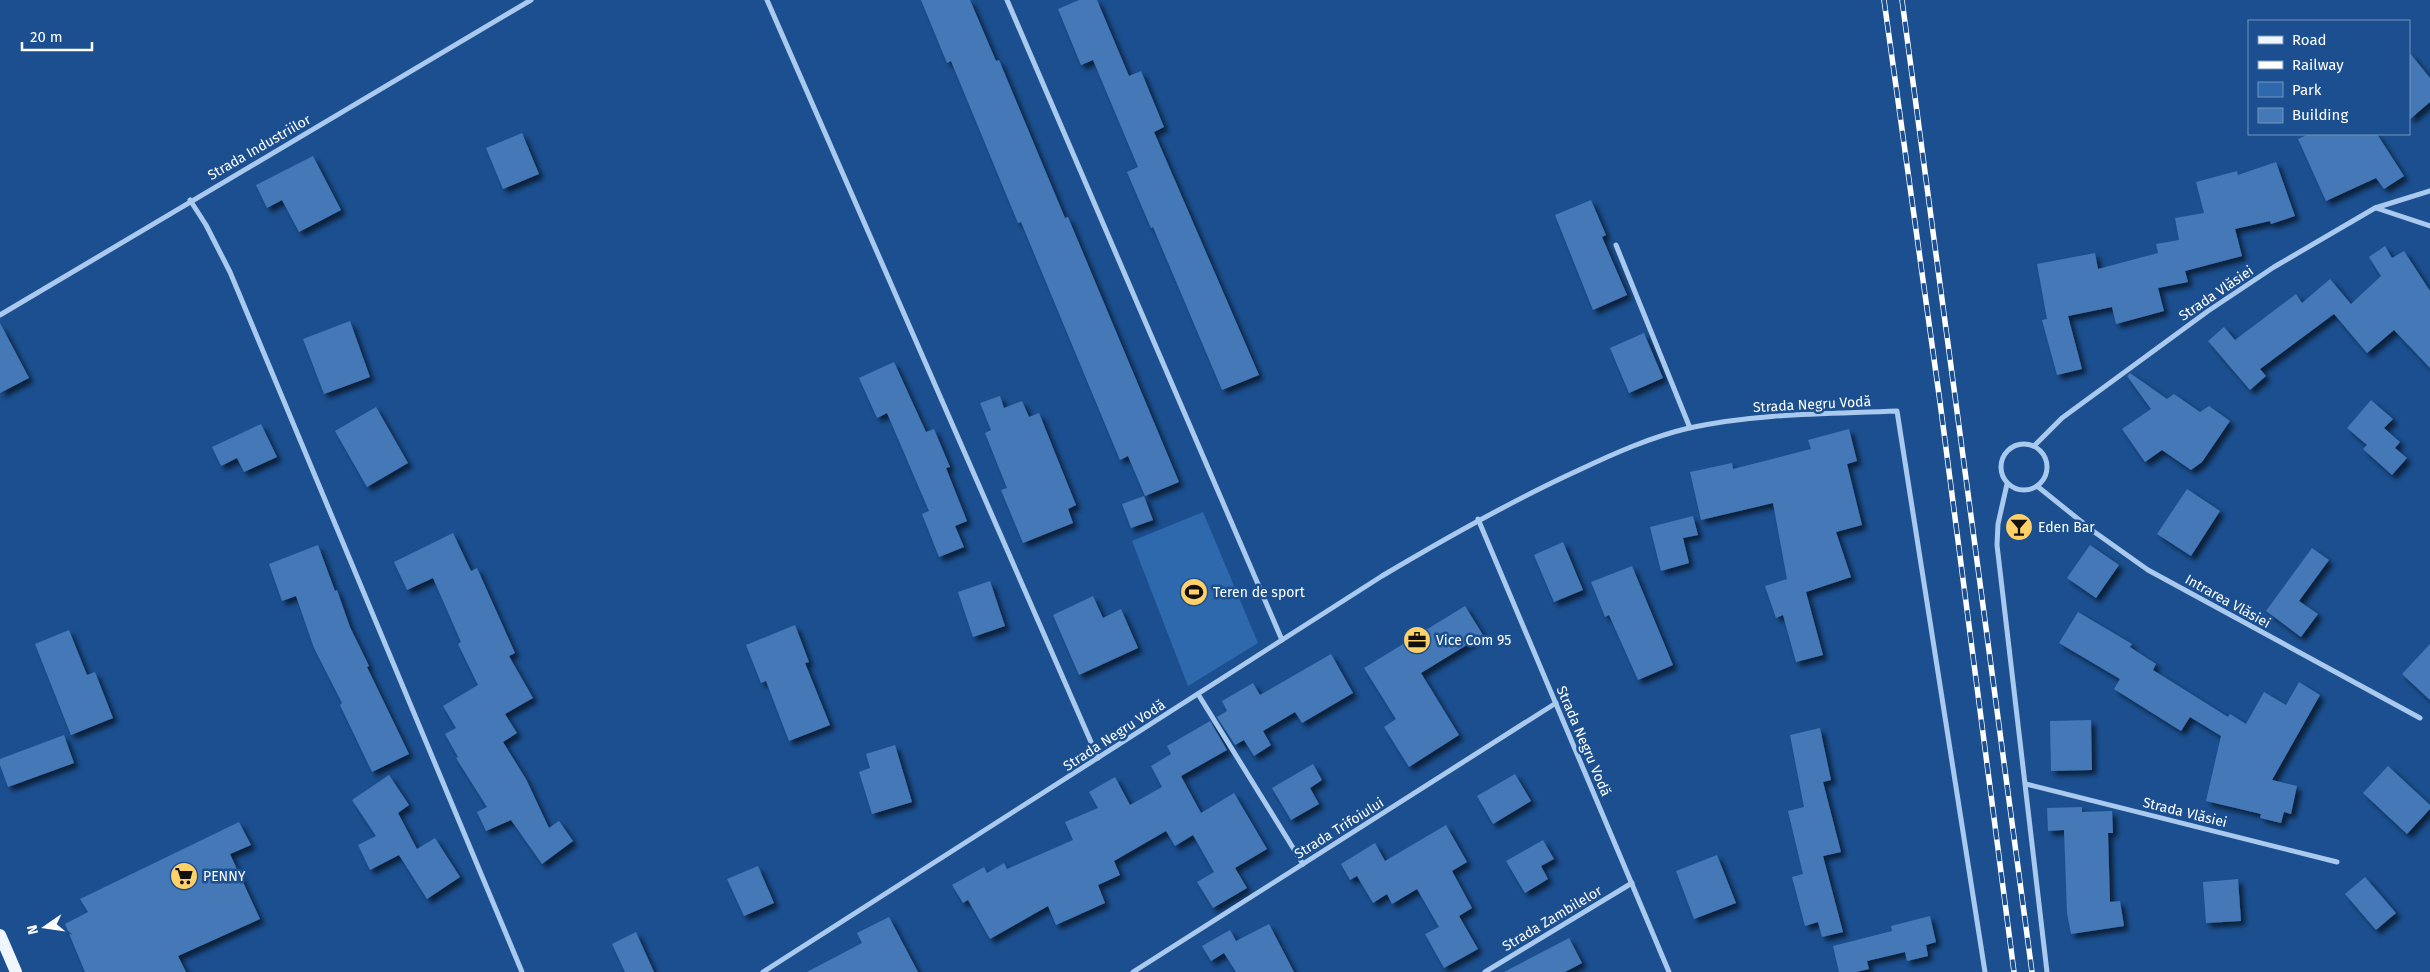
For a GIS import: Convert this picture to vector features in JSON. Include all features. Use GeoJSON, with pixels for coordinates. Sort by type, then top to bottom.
{"type":"FeatureCollection","features":[{"type":"Feature","properties":{"kind":"main road"},"geometry":{"type":"LineString","coordinates":[[0,936],[16,972]]}},
{"type":"Feature","properties":{"kind":"street","name":"Strada Industriilor"},"geometry":{"type":"LineString","coordinates":[[0,315],[190,200],[531,0]]}},
{"type":"Feature","properties":{"kind":"street"},"geometry":{"type":"LineString","coordinates":[[767,0],[1098,758]]}},
{"type":"Feature","properties":{"kind":"street"},"geometry":{"type":"LineString","coordinates":[[1007,0],[1282,640]]}},
{"type":"Feature","properties":{"kind":"street","name":"Strada Vlăsiei"},"geometry":{"type":"LineString","coordinates":[[2034,446],[2062,418],[2208,311],[2282,262],[2375,208],[2430,191]]}},
{"type":"Feature","properties":{"kind":"street"},"geometry":{"type":"LineString","coordinates":[[190,200],[206,225],[244,306],[522,972]]}},
{"type":"Feature","properties":{"kind":"street"},"geometry":{"type":"LineString","coordinates":[[2375,208],[2430,226]]}},
{"type":"Feature","properties":{"kind":"street"},"geometry":{"type":"LineString","coordinates":[[1616,245],[1690,428]]}},
{"type":"Feature","properties":{"kind":"street","name":"Strada Negru Vodă"},"geometry":{"type":"LineString","coordinates":[[763,972],[1382,576],[1478,519],[1599,460],[1644,441],[1690,428],[1759,418],[1897,410],[1985,972]]}},
{"type":"Feature","properties":{"kind":"street"},"geometry":{"type":"LineString","coordinates":[[2027,443],[2034,446],[2041,450],[2047,465],[2043,481],[2037,486],[2022,490],[2008,484],[2000,471],[2002,457],[2013,446],[2027,443]]}},
{"type":"Feature","properties":{"kind":"street"},"geometry":{"type":"LineString","coordinates":[[2008,484],[2000,509],[1997,545],[2047,972]]}},
{"type":"Feature","properties":{"kind":"street","name":"Intrarea Vlăsiei"},"geometry":{"type":"LineString","coordinates":[[2037,486],[2093,531],[2148,570],[2420,718]]}},
{"type":"Feature","properties":{"kind":"street","name":"Strada Negru Vodă"},"geometry":{"type":"LineString","coordinates":[[1478,519],[1669,972]]}},
{"type":"Feature","properties":{"kind":"street"},"geometry":{"type":"LineString","coordinates":[[1198,694],[1303,864]]}},
{"type":"Feature","properties":{"kind":"street","name":"Strada Trifoiului"},"geometry":{"type":"LineString","coordinates":[[1133,972],[1556,703]]}},
{"type":"Feature","properties":{"kind":"street","name":"Strada Vlăsiei"},"geometry":{"type":"LineString","coordinates":[[2026,784],[2337,862]]}},
{"type":"Feature","properties":{"kind":"street","name":"Strada Zambilelor"},"geometry":{"type":"LineString","coordinates":[[1484,972],[1632,883]]}},
{"type":"Feature","properties":{"kind":"green space","name":"Teren de sport"},"geometry":{"type":"Polygon","coordinates":[[[1203,512],[1258,643],[1188,686],[1132,541],[1203,512]]]}},
{"type":"Feature","properties":{"kind":"building"},"geometry":{"type":"Polygon","coordinates":[[[921,0],[970,0],[996,61],[999,60],[1065,218],[1068,217],[1179,482],[1145,496],[1128,456],[1120,460],[1021,222],[1018,223],[951,61],[947,63],[921,0]]]}},
{"type":"Feature","properties":{"kind":"building"},"geometry":{"type":"Polygon","coordinates":[[[1079,0],[1097,0],[1129,76],[1141,71],[1164,127],[1154,132],[1259,375],[1222,390],[1153,227],[1151,228],[1127,172],[1138,167],[1093,60],[1081,65],[1058,9],[1079,0]]]}},
{"type":"Feature","properties":{"kind":"building"},"geometry":{"type":"Polygon","coordinates":[[[2410,53],[2430,78],[2430,102],[2410,119],[2410,53]]]}},
{"type":"Feature","properties":{"kind":"building"},"geometry":{"type":"Polygon","coordinates":[[[522,133],[539,174],[503,189],[486,148],[522,133]]]}},
{"type":"Feature","properties":{"kind":"building"},"geometry":{"type":"Polygon","coordinates":[[[2307,135],[2378,135],[2404,176],[2384,189],[2376,178],[2326,201],[2298,139],[2307,135]]]}},
{"type":"Feature","properties":{"kind":"building"},"geometry":{"type":"Polygon","coordinates":[[[313,156],[341,210],[299,232],[282,200],[267,208],[256,185],[313,156]]]}},
{"type":"Feature","properties":{"kind":"building"},"geometry":{"type":"Polygon","coordinates":[[[2276,162],[2295,216],[2271,224],[2270,221],[2235,229],[2242,256],[2185,271],[2188,282],[2158,288],[2164,311],[2116,324],[2112,307],[2068,316],[2082,369],[2057,375],[2042,320],[2047,319],[2037,264],[2095,253],[2098,269],[2158,253],[2156,244],[2179,240],[2175,218],[2204,213],[2196,182],[2237,171],[2238,175],[2276,162]]]}},
{"type":"Feature","properties":{"kind":"building"},"geometry":{"type":"Polygon","coordinates":[[[1591,200],[1606,235],[1602,237],[1627,295],[1593,310],[1555,215],[1591,200]]]}},
{"type":"Feature","properties":{"kind":"building"},"geometry":{"type":"Polygon","coordinates":[[[2385,246],[2392,258],[2404,251],[2430,291],[2430,368],[2394,330],[2367,353],[2334,314],[2260,369],[2266,376],[2250,390],[2208,341],[2224,327],[2235,340],[2296,294],[2302,303],[2330,279],[2351,304],[2381,276],[2369,257],[2385,246]]]}},
{"type":"Feature","properties":{"kind":"building"},"geometry":{"type":"Polygon","coordinates":[[[350,321],[370,377],[324,394],[303,339],[350,321]]]}},
{"type":"Feature","properties":{"kind":"building"},"geometry":{"type":"Polygon","coordinates":[[[0,323],[29,378],[0,393],[0,323]]]}},
{"type":"Feature","properties":{"kind":"building"},"geometry":{"type":"Polygon","coordinates":[[[1644,333],[1663,378],[1629,393],[1610,348],[1644,333]]]}},
{"type":"Feature","properties":{"kind":"building"},"geometry":{"type":"Polygon","coordinates":[[[894,362],[926,432],[934,429],[950,467],[946,468],[967,521],[955,526],[964,547],[939,557],[922,514],[929,511],[887,413],[877,418],[859,378],[894,362]]]}},
{"type":"Feature","properties":{"kind":"building"},"geometry":{"type":"Polygon","coordinates":[[[2130,373],[2167,399],[2174,394],[2200,412],[2209,406],[2230,421],[2202,462],[2191,470],[2162,450],[2145,462],[2122,429],[2151,409],[2127,376],[2130,373]]]}},
{"type":"Feature","properties":{"kind":"building"},"geometry":{"type":"Polygon","coordinates":[[[1000,396],[1004,408],[1022,401],[1029,417],[1039,413],[1076,505],[1068,509],[1073,523],[1023,543],[1001,490],[1007,488],[985,433],[991,430],[980,403],[1000,396]]]}},
{"type":"Feature","properties":{"kind":"building"},"geometry":{"type":"Polygon","coordinates":[[[2371,400],[2393,419],[2384,428],[2400,442],[2395,448],[2407,458],[2392,475],[2363,449],[2367,445],[2347,428],[2371,400]]]}},
{"type":"Feature","properties":{"kind":"building"},"geometry":{"type":"Polygon","coordinates":[[[376,407],[408,463],[367,487],[335,431],[376,407]]]}},
{"type":"Feature","properties":{"kind":"building"},"geometry":{"type":"Polygon","coordinates":[[[261,424],[277,457],[244,472],[237,458],[221,466],[212,447],[261,424]]]}},
{"type":"Feature","properties":{"kind":"building"},"geometry":{"type":"Polygon","coordinates":[[[1849,429],[1857,461],[1847,464],[1862,525],[1836,532],[1851,577],[1806,592],[1823,655],[1796,662],[1783,615],[1776,618],[1765,586],[1787,579],[1773,503],[1701,520],[1690,472],[1732,463],[1733,469],[1811,449],[1808,440],[1849,429]]]}},
{"type":"Feature","properties":{"kind":"building"},"geometry":{"type":"Polygon","coordinates":[[[2187,489],[2220,511],[2191,556],[2157,534],[2187,489]]]}},
{"type":"Feature","properties":{"kind":"building"},"geometry":{"type":"Polygon","coordinates":[[[1144,496],[1153,520],[1131,528],[1122,504],[1144,496]]]}},
{"type":"Feature","properties":{"kind":"building"},"geometry":{"type":"Polygon","coordinates":[[[1693,516],[1698,535],[1683,538],[1689,563],[1661,571],[1650,527],[1693,516]]]}},
{"type":"Feature","properties":{"kind":"building"},"geometry":{"type":"Polygon","coordinates":[[[453,533],[471,571],[477,568],[515,653],[509,656],[533,698],[505,714],[517,733],[503,742],[526,779],[549,828],[559,821],[573,841],[542,864],[511,820],[486,831],[477,812],[487,807],[456,758],[458,757],[445,734],[456,728],[443,706],[478,685],[458,644],[461,642],[433,578],[407,590],[394,562],[453,533]]]}},
{"type":"Feature","properties":{"kind":"building"},"geometry":{"type":"Polygon","coordinates":[[[1563,542],[1583,590],[1554,602],[1534,555],[1563,542]]]}},
{"type":"Feature","properties":{"kind":"building"},"geometry":{"type":"Polygon","coordinates":[[[318,545],[350,627],[369,666],[367,667],[409,754],[372,772],[340,705],[342,703],[314,648],[296,596],[282,601],[269,564],[318,545]]]}},
{"type":"Feature","properties":{"kind":"building"},"geometry":{"type":"Polygon","coordinates":[[[2090,545],[2119,565],[2096,598],[2067,578],[2090,545]]]}},
{"type":"Feature","properties":{"kind":"building"},"geometry":{"type":"Polygon","coordinates":[[[2312,548],[2329,560],[2299,601],[2318,614],[2301,637],[2266,611],[2312,548]]]}},
{"type":"Feature","properties":{"kind":"building"},"geometry":{"type":"Polygon","coordinates":[[[1632,566],[1673,665],[1638,680],[1609,615],[1605,617],[1591,582],[1632,566]]]}},
{"type":"Feature","properties":{"kind":"building"},"geometry":{"type":"Polygon","coordinates":[[[990,581],[1005,626],[973,637],[958,592],[990,581]]]}},
{"type":"Feature","properties":{"kind":"building"},"geometry":{"type":"Polygon","coordinates":[[[1093,596],[1103,618],[1121,609],[1138,648],[1079,675],[1053,615],[1093,596]]]}},
{"type":"Feature","properties":{"kind":"building"},"geometry":{"type":"Polygon","coordinates":[[[1465,606],[1483,635],[1421,673],[1459,735],[1409,767],[1384,727],[1396,719],[1364,668],[1465,606]]]}},
{"type":"Feature","properties":{"kind":"building"},"geometry":{"type":"Polygon","coordinates":[[[2078,612],[2132,644],[2130,647],[2156,664],[2153,670],[2228,717],[2230,714],[2246,724],[2264,692],[2286,705],[2299,682],[2320,695],[2272,780],[2297,786],[2291,814],[2284,812],[2281,823],[2260,818],[2261,814],[2206,801],[2221,736],[2190,717],[2181,731],[2114,689],[2120,679],[2059,643],[2078,612]]]}},
{"type":"Feature","properties":{"kind":"building"},"geometry":{"type":"Polygon","coordinates":[[[795,625],[809,662],[805,663],[830,725],[789,741],[766,681],[761,683],[746,645],[795,625]]]}},
{"type":"Feature","properties":{"kind":"building"},"geometry":{"type":"Polygon","coordinates":[[[69,630],[87,675],[95,672],[113,718],[71,735],[35,644],[69,630]]]}},
{"type":"Feature","properties":{"kind":"building"},"geometry":{"type":"Polygon","coordinates":[[[2430,644],[2430,700],[2402,674],[2430,644]]]}},
{"type":"Feature","properties":{"kind":"building"},"geometry":{"type":"Polygon","coordinates":[[[1331,654],[1353,693],[1302,723],[1295,712],[1263,731],[1271,745],[1254,756],[1244,740],[1235,745],[1217,717],[1227,711],[1222,701],[1253,683],[1260,695],[1331,654]]]}},
{"type":"Feature","properties":{"kind":"building"},"geometry":{"type":"Polygon","coordinates":[[[2091,720],[2092,770],[2051,771],[2050,721],[2091,720]]]}},
{"type":"Feature","properties":{"kind":"building"},"geometry":{"type":"Polygon","coordinates":[[[1210,721],[1227,750],[1181,776],[1201,813],[1234,793],[1267,849],[1235,868],[1247,888],[1213,908],[1197,882],[1214,872],[1193,835],[1175,846],[1166,831],[1114,861],[1120,875],[1098,885],[1105,903],[1056,925],[1048,906],[990,939],[968,900],[963,903],[952,885],[984,867],[987,873],[1004,863],[1007,869],[1073,840],[1065,822],[1098,808],[1089,792],[1115,777],[1130,805],[1162,787],[1151,766],[1171,754],[1167,746],[1210,721]]]}},
{"type":"Feature","properties":{"kind":"building"},"geometry":{"type":"Polygon","coordinates":[[[1820,728],[1831,780],[1823,782],[1841,852],[1823,856],[1843,932],[1822,937],[1818,922],[1805,926],[1792,877],[1803,874],[1788,811],[1804,807],[1790,735],[1820,728]]]}},
{"type":"Feature","properties":{"kind":"building"},"geometry":{"type":"Polygon","coordinates":[[[64,735],[74,763],[8,787],[0,765],[0,759],[64,735]]]}},
{"type":"Feature","properties":{"kind":"building"},"geometry":{"type":"Polygon","coordinates":[[[895,745],[912,802],[872,814],[859,772],[870,768],[866,754],[895,745]]]}},
{"type":"Feature","properties":{"kind":"building"},"geometry":{"type":"Polygon","coordinates":[[[1313,764],[1322,780],[1310,788],[1319,804],[1291,820],[1272,788],[1313,764]]]}},
{"type":"Feature","properties":{"kind":"building"},"geometry":{"type":"Polygon","coordinates":[[[2388,766],[2430,805],[2430,809],[2407,834],[2363,793],[2388,766]]]}},
{"type":"Feature","properties":{"kind":"building"},"geometry":{"type":"Polygon","coordinates":[[[1515,774],[1531,801],[1493,824],[1477,796],[1515,774]]]}},
{"type":"Feature","properties":{"kind":"building"},"geometry":{"type":"Polygon","coordinates":[[[389,775],[409,805],[398,813],[417,849],[435,838],[460,877],[427,899],[399,855],[370,870],[358,845],[376,836],[352,800],[389,775]]]}},
{"type":"Feature","properties":{"kind":"building"},"geometry":{"type":"Polygon","coordinates":[[[2082,807],[2082,812],[2112,811],[2113,833],[2108,833],[2110,902],[2120,901],[2124,926],[2071,934],[2067,913],[2064,830],[2048,831],[2047,808],[2082,807]]]}},
{"type":"Feature","properties":{"kind":"building","name":"PENNY"},"geometry":{"type":"Polygon","coordinates":[[[239,822],[251,845],[230,854],[260,919],[178,956],[186,972],[85,972],[65,924],[88,912],[80,899],[239,822]]]}},
{"type":"Feature","properties":{"kind":"building"},"geometry":{"type":"Polygon","coordinates":[[[1446,825],[1467,862],[1452,871],[1472,908],[1459,916],[1478,949],[1444,968],[1425,934],[1439,927],[1417,889],[1392,904],[1387,894],[1373,903],[1357,876],[1350,880],[1341,864],[1375,843],[1385,861],[1446,825]]]}},
{"type":"Feature","properties":{"kind":"building"},"geometry":{"type":"Polygon","coordinates":[[[1543,840],[1554,859],[1541,866],[1548,879],[1525,893],[1506,861],[1543,840]]]}},
{"type":"Feature","properties":{"kind":"building"},"geometry":{"type":"Polygon","coordinates":[[[1717,855],[1736,903],[1694,919],[1676,871],[1717,855]]]}},
{"type":"Feature","properties":{"kind":"building"},"geometry":{"type":"Polygon","coordinates":[[[758,866],[774,903],[744,916],[727,879],[758,866]]]}},
{"type":"Feature","properties":{"kind":"building"},"geometry":{"type":"Polygon","coordinates":[[[2365,877],[2396,913],[2376,930],[2345,894],[2365,877]]]}},
{"type":"Feature","properties":{"kind":"building"},"geometry":{"type":"Polygon","coordinates":[[[2238,879],[2241,921],[2206,923],[2203,882],[2238,879]]]}},
{"type":"Feature","properties":{"kind":"building"},"geometry":{"type":"Polygon","coordinates":[[[1930,916],[1936,942],[1926,945],[1928,956],[1907,961],[1905,952],[1867,961],[1869,969],[1856,972],[1839,972],[1833,946],[1892,931],[1891,926],[1930,916]]]}},
{"type":"Feature","properties":{"kind":"building"},"geometry":{"type":"Polygon","coordinates":[[[889,917],[918,972],[807,972],[862,943],[857,933],[889,917]]]}},
{"type":"Feature","properties":{"kind":"building"},"geometry":{"type":"Polygon","coordinates":[[[1269,924],[1294,972],[1236,972],[1224,953],[1211,961],[1202,946],[1230,930],[1236,941],[1269,924]]]}},
{"type":"Feature","properties":{"kind":"building"},"geometry":{"type":"Polygon","coordinates":[[[636,932],[654,972],[625,972],[612,944],[636,932]]]}},
{"type":"Feature","properties":{"kind":"building"},"geometry":{"type":"Polygon","coordinates":[[[1569,938],[1582,963],[1565,972],[1504,972],[1569,938]]]}},
{"type":"Feature","properties":{"kind":"railway"},"geometry":{"type":"LineString","coordinates":[[1884,0],[1940,402],[2014,972]]}},
{"type":"Feature","properties":{"kind":"railway"},"geometry":{"type":"LineString","coordinates":[[1902,0],[2032,972]]}},
{"type":"Feature","properties":{"kind":"place","name":"Eden Bar"},"geometry":{"type":"Point","coordinates":[2019,527]}},
{"type":"Feature","properties":{"kind":"place","name":"Teren de sport"},"geometry":{"type":"Point","coordinates":[1194,592]}},
{"type":"Feature","properties":{"kind":"place","name":"Vice Com 95"},"geometry":{"type":"Point","coordinates":[1417,640]}},
{"type":"Feature","properties":{"kind":"place","name":"PENNY"},"geometry":{"type":"Point","coordinates":[184,876]}}]}
